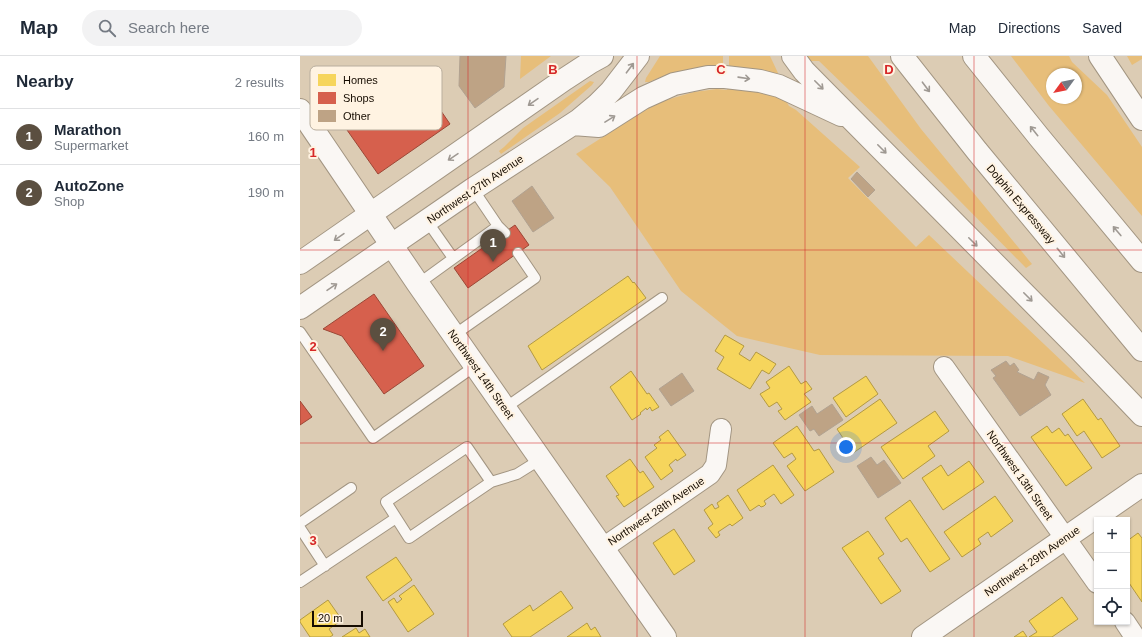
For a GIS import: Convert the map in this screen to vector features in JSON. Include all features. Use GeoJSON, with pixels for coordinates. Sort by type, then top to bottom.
{"type":"FeatureCollection","features":[{"type":"Feature","properties":{"kind":"main road"},"geometry":{"type":"LineString","coordinates":[[565,79],[570,56]]}},
{"type":"Feature","properties":{"kind":"main road"},"geometry":{"type":"LineString","coordinates":[[300,264],[565,79],[602,56]]}},
{"type":"Feature","properties":{"kind":"main road","name":"Northwest 27th Avenue"},"geometry":{"type":"LineString","coordinates":[[300,308],[573,124],[597,105],[611,91],[638,56]]}},
{"type":"Feature","properties":{"kind":"main road"},"geometry":{"type":"LineString","coordinates":[[793,56],[804,71],[855,121],[1142,415]]}},
{"type":"Feature","properties":{"kind":"main road","name":"Dolphin Expressway"},"geometry":{"type":"LineString","coordinates":[[902,56],[977,151],[1142,350]]}},
{"type":"Feature","properties":{"kind":"main road"},"geometry":{"type":"LineString","coordinates":[[974,56],[1142,261]]}},
{"type":"Feature","properties":{"kind":"main road"},"geometry":{"type":"LineString","coordinates":[[1100,56],[1142,120]]}},
{"type":"Feature","properties":{"kind":"main road"},"geometry":{"type":"LineString","coordinates":[[573,124],[599,126],[643,98],[667,87],[690,80],[708,77],[725,77],[760,81],[779,86],[855,121]]}},
{"type":"Feature","properties":{"kind":"main road","name":"Northwest 14th Street"},"geometry":{"type":"LineString","coordinates":[[303,122],[371,215],[665,637]]}},
{"type":"Feature","properties":{"kind":"main road","name":"Northwest 29th Avenue"},"geometry":{"type":"LineString","coordinates":[[923,637],[1142,485]]}},
{"type":"Feature","properties":{"kind":"street","name":"Northwest 13th Street"},"geometry":{"type":"LineString","coordinates":[[944,367],[1094,579]]}},
{"type":"Feature","properties":{"kind":"street","name":"Northwest 28th Avenue"},"geometry":{"type":"LineString","coordinates":[[603,548],[710,474],[716,465],[720,428]]}},
{"type":"Feature","properties":{"kind":"street"},"geometry":{"type":"LineString","coordinates":[[1127,625],[1135,637]]}},
{"type":"Feature","properties":{"kind":"lane"},"geometry":{"type":"LineString","coordinates":[[418,284],[453,258],[501,229],[474,190]]}},
{"type":"Feature","properties":{"kind":"lane"},"geometry":{"type":"LineString","coordinates":[[427,221],[453,258]]}},
{"type":"Feature","properties":{"kind":"lane"},"geometry":{"type":"LineString","coordinates":[[454,335],[535,278],[518,253]]}},
{"type":"Feature","properties":{"kind":"lane"},"geometry":{"type":"LineString","coordinates":[[505,408],[662,298]]}},
{"type":"Feature","properties":{"kind":"lane"},"geometry":{"type":"LineString","coordinates":[[300,332],[373,438],[475,366]]}},
{"type":"Feature","properties":{"kind":"lane"},"geometry":{"type":"LineString","coordinates":[[491,482],[467,447],[386,502],[409,538],[491,482],[517,474],[541,459]]}},
{"type":"Feature","properties":{"kind":"lane"},"geometry":{"type":"LineString","coordinates":[[300,523],[351,488]]}},
{"type":"Feature","properties":{"kind":"lane"},"geometry":{"type":"LineString","coordinates":[[300,582],[396,518]]}},
{"type":"Feature","properties":{"kind":"lane"},"geometry":{"type":"LineString","coordinates":[[300,528],[325,566]]}},
{"type":"Feature","properties":{"kind":"shaded area"},"geometry":{"type":"Polygon","coordinates":[[[521,56],[551,56],[520,79],[521,56]]]}},
{"type":"Feature","properties":{"kind":"shaded area"},"geometry":{"type":"Polygon","coordinates":[[[660,56],[723,56],[723,66],[685,70],[645,82],[660,56]]]}},
{"type":"Feature","properties":{"kind":"shaded area"},"geometry":{"type":"Polygon","coordinates":[[[729,56],[770,56],[778,73],[776,74],[755,69],[729,66],[729,56]]]}},
{"type":"Feature","properties":{"kind":"shaded area"},"geometry":{"type":"Polygon","coordinates":[[[806,56],[868,56],[921,129],[1032,264],[1026,268],[880,120],[819,61],[811,61],[806,56]]]}},
{"type":"Feature","properties":{"kind":"shaded area"},"geometry":{"type":"Polygon","coordinates":[[[1011,56],[1069,56],[1072,62],[1078,68],[1046,68],[1046,102],[1011,56]]]}},
{"type":"Feature","properties":{"kind":"shaded area"},"geometry":{"type":"Polygon","coordinates":[[[1127,56],[1142,56],[1142,59],[1132,65],[1127,56]]]}},
{"type":"Feature","properties":{"kind":"shaded area"},"geometry":{"type":"Polygon","coordinates":[[[1082,71],[1107,95],[1142,147],[1142,216],[1047,104],[1082,104],[1082,71]]]}},
{"type":"Feature","properties":{"kind":"shaded area"},"geometry":{"type":"Polygon","coordinates":[[[590,81],[594,82],[592,85],[560,113],[501,154],[499,151],[523,128],[590,81]]]}},
{"type":"Feature","properties":{"kind":"shaded area"},"geometry":{"type":"Polygon","coordinates":[[[728,84],[783,96],[789,106],[796,110],[860,167],[848,178],[916,247],[929,235],[1085,383],[1008,356],[820,355],[737,336],[681,291],[610,187],[576,154],[644,111],[663,101],[694,92],[717,89],[727,90],[728,84]]]}},
{"type":"Feature","properties":{"kind":"building: Homes"},"geometry":{"type":"Polygon","coordinates":[[[628,276],[646,298],[542,370],[528,346],[628,276]]]}},
{"type":"Feature","properties":{"kind":"building: Homes"},"geometry":{"type":"Polygon","coordinates":[[[725,335],[744,346],[739,354],[750,361],[756,352],[776,364],[769,374],[762,370],[750,389],[717,369],[724,357],[715,351],[725,335]]]}},
{"type":"Feature","properties":{"kind":"building: Homes"},"geometry":{"type":"Polygon","coordinates":[[[789,366],[801,384],[806,381],[812,389],[804,394],[811,402],[785,420],[778,411],[782,409],[777,402],[769,407],[760,394],[770,388],[766,382],[789,366]]]}},
{"type":"Feature","properties":{"kind":"building: Homes"},"geometry":{"type":"Polygon","coordinates":[[[631,371],[647,394],[649,393],[659,407],[652,411],[650,407],[647,410],[646,408],[640,413],[641,414],[632,420],[610,387],[631,371]]]}},
{"type":"Feature","properties":{"kind":"building: Homes"},"geometry":{"type":"Polygon","coordinates":[[[866,376],[878,394],[846,417],[833,398],[866,376]]]}},
{"type":"Feature","properties":{"kind":"building: Homes"},"geometry":{"type":"Polygon","coordinates":[[[880,399],[897,423],[853,453],[837,429],[880,399]]]}},
{"type":"Feature","properties":{"kind":"building: Homes"},"geometry":{"type":"Polygon","coordinates":[[[1083,399],[1098,420],[1101,418],[1120,446],[1102,458],[1084,431],[1077,436],[1062,414],[1083,399]]]}},
{"type":"Feature","properties":{"kind":"building: Homes"},"geometry":{"type":"Polygon","coordinates":[[[935,411],[949,431],[928,446],[935,456],[903,479],[881,447],[935,411]]]}},
{"type":"Feature","properties":{"kind":"building: Homes"},"geometry":{"type":"Polygon","coordinates":[[[797,426],[814,451],[819,449],[834,472],[805,491],[787,466],[796,459],[792,453],[784,458],[773,443],[797,426]]]}},
{"type":"Feature","properties":{"kind":"building: Homes"},"geometry":{"type":"Polygon","coordinates":[[[1047,426],[1052,433],[1059,428],[1065,436],[1068,434],[1092,468],[1066,486],[1031,437],[1047,426]]]}},
{"type":"Feature","properties":{"kind":"building: Homes"},"geometry":{"type":"Polygon","coordinates":[[[668,430],[686,455],[677,461],[676,459],[669,465],[673,471],[661,480],[645,457],[657,448],[654,445],[661,440],[659,437],[668,430]]]}},
{"type":"Feature","properties":{"kind":"building: Homes"},"geometry":{"type":"Polygon","coordinates":[[[630,459],[640,473],[643,471],[654,487],[624,507],[616,496],[619,495],[606,476],[630,459]]]}},
{"type":"Feature","properties":{"kind":"building: Homes"},"geometry":{"type":"Polygon","coordinates":[[[969,461],[984,482],[943,510],[922,478],[941,465],[948,476],[969,461]]]}},
{"type":"Feature","properties":{"kind":"building: Homes"},"geometry":{"type":"Polygon","coordinates":[[[773,465],[794,495],[781,504],[774,494],[764,501],[766,504],[764,506],[761,507],[759,505],[750,511],[737,490],[773,465]]]}},
{"type":"Feature","properties":{"kind":"building: Homes"},"geometry":{"type":"Polygon","coordinates":[[[728,495],[743,518],[732,526],[730,524],[718,532],[720,535],[716,538],[708,528],[713,524],[704,510],[712,504],[715,509],[719,507],[717,503],[728,495]]]}},
{"type":"Feature","properties":{"kind":"building: Homes"},"geometry":{"type":"Polygon","coordinates":[[[995,496],[1013,521],[991,537],[988,532],[978,539],[981,544],[962,557],[944,532],[995,496]]]}},
{"type":"Feature","properties":{"kind":"building: Homes"},"geometry":{"type":"Polygon","coordinates":[[[910,500],[950,559],[930,572],[907,538],[901,542],[885,518],[910,500]]]}},
{"type":"Feature","properties":{"kind":"building: Homes"},"geometry":{"type":"Polygon","coordinates":[[[674,529],[695,561],[674,575],[653,543],[674,529]]]}},
{"type":"Feature","properties":{"kind":"building: Homes"},"geometry":{"type":"Polygon","coordinates":[[[868,531],[884,554],[878,558],[901,591],[881,604],[842,548],[868,531]]]}},
{"type":"Feature","properties":{"kind":"building: Homes"},"geometry":{"type":"Polygon","coordinates":[[[1138,533],[1142,538],[1142,602],[1130,584],[1130,539],[1138,533]]]}},
{"type":"Feature","properties":{"kind":"building: Homes"},"geometry":{"type":"Polygon","coordinates":[[[396,557],[412,580],[383,601],[366,577],[396,557]]]}},
{"type":"Feature","properties":{"kind":"building: Homes"},"geometry":{"type":"Polygon","coordinates":[[[414,585],[434,614],[408,632],[388,602],[394,598],[397,603],[402,599],[399,596],[414,585]]]}},
{"type":"Feature","properties":{"kind":"building: Homes"},"geometry":{"type":"Polygon","coordinates":[[[561,591],[573,608],[530,637],[512,637],[503,624],[530,605],[533,611],[561,591]]]}},
{"type":"Feature","properties":{"kind":"building: Homes"},"geometry":{"type":"Polygon","coordinates":[[[1062,597],[1078,619],[1052,637],[1029,637],[1037,632],[1029,621],[1062,597]]]}},
{"type":"Feature","properties":{"kind":"building: Homes"},"geometry":{"type":"Polygon","coordinates":[[[328,600],[342,620],[329,629],[333,635],[330,637],[310,637],[300,620],[328,600]]]}},
{"type":"Feature","properties":{"kind":"building: Homes"},"geometry":{"type":"Polygon","coordinates":[[[587,623],[591,630],[595,627],[601,637],[567,637],[587,623]]]}},
{"type":"Feature","properties":{"kind":"building: Homes"},"geometry":{"type":"Polygon","coordinates":[[[356,628],[359,633],[365,629],[370,637],[342,637],[356,628]]]}},
{"type":"Feature","properties":{"kind":"building: Homes"},"geometry":{"type":"Polygon","coordinates":[[[1023,631],[1027,637],[1014,637],[1023,631]]]}},
{"type":"Feature","properties":{"kind":"building: Shops"},"geometry":{"type":"Polygon","coordinates":[[[442,112],[450,124],[442,130],[442,112]]]}},
{"type":"Feature","properties":{"kind":"building: Shops"},"geometry":{"type":"Polygon","coordinates":[[[347,130],[441,130],[378,174],[347,130]]]}},
{"type":"Feature","properties":{"kind":"building: Shops"},"geometry":{"type":"Polygon","coordinates":[[[515,225],[529,245],[468,288],[454,268],[515,225]]]}},
{"type":"Feature","properties":{"kind":"building: Shops"},"geometry":{"type":"Polygon","coordinates":[[[374,294],[424,366],[384,394],[342,336],[323,329],[374,294]]]}},
{"type":"Feature","properties":{"kind":"building: Shops"},"geometry":{"type":"Polygon","coordinates":[[[300,401],[312,417],[300,425],[300,401]]]}},
{"type":"Feature","properties":{"kind":"building: Other"},"geometry":{"type":"Polygon","coordinates":[[[460,56],[506,56],[504,87],[475,108],[459,86],[460,56]]]}},
{"type":"Feature","properties":{"kind":"building: Other"},"geometry":{"type":"Polygon","coordinates":[[[857,172],[875,190],[868,197],[851,179],[857,172]]]}},
{"type":"Feature","properties":{"kind":"building: Other"},"geometry":{"type":"Polygon","coordinates":[[[532,186],[554,218],[533,232],[512,201],[532,186]]]}},
{"type":"Feature","properties":{"kind":"building: Other"},"geometry":{"type":"Polygon","coordinates":[[[1006,361],[1010,366],[1014,363],[1019,370],[1017,372],[1034,380],[1038,372],[1049,377],[1045,385],[1051,395],[1020,416],[993,378],[996,376],[991,370],[1006,361]]]}},
{"type":"Feature","properties":{"kind":"building: Other"},"geometry":{"type":"Polygon","coordinates":[[[682,373],[694,391],[671,406],[659,389],[682,373]]]}},
{"type":"Feature","properties":{"kind":"building: Other"},"geometry":{"type":"Polygon","coordinates":[[[832,404],[843,420],[819,436],[814,429],[810,431],[799,415],[812,406],[817,414],[832,404]]]}},
{"type":"Feature","properties":{"kind":"building: Other"},"geometry":{"type":"Polygon","coordinates":[[[871,457],[877,465],[884,460],[901,483],[878,498],[857,466],[871,457]]]}},
{"type":"Feature","properties":{"kind":"place","name":"Marathon"},"geometry":{"type":"Point","coordinates":[493,262]}},
{"type":"Feature","properties":{"kind":"place","name":"AutoZone"},"geometry":{"type":"Point","coordinates":[383,351]}}]}
